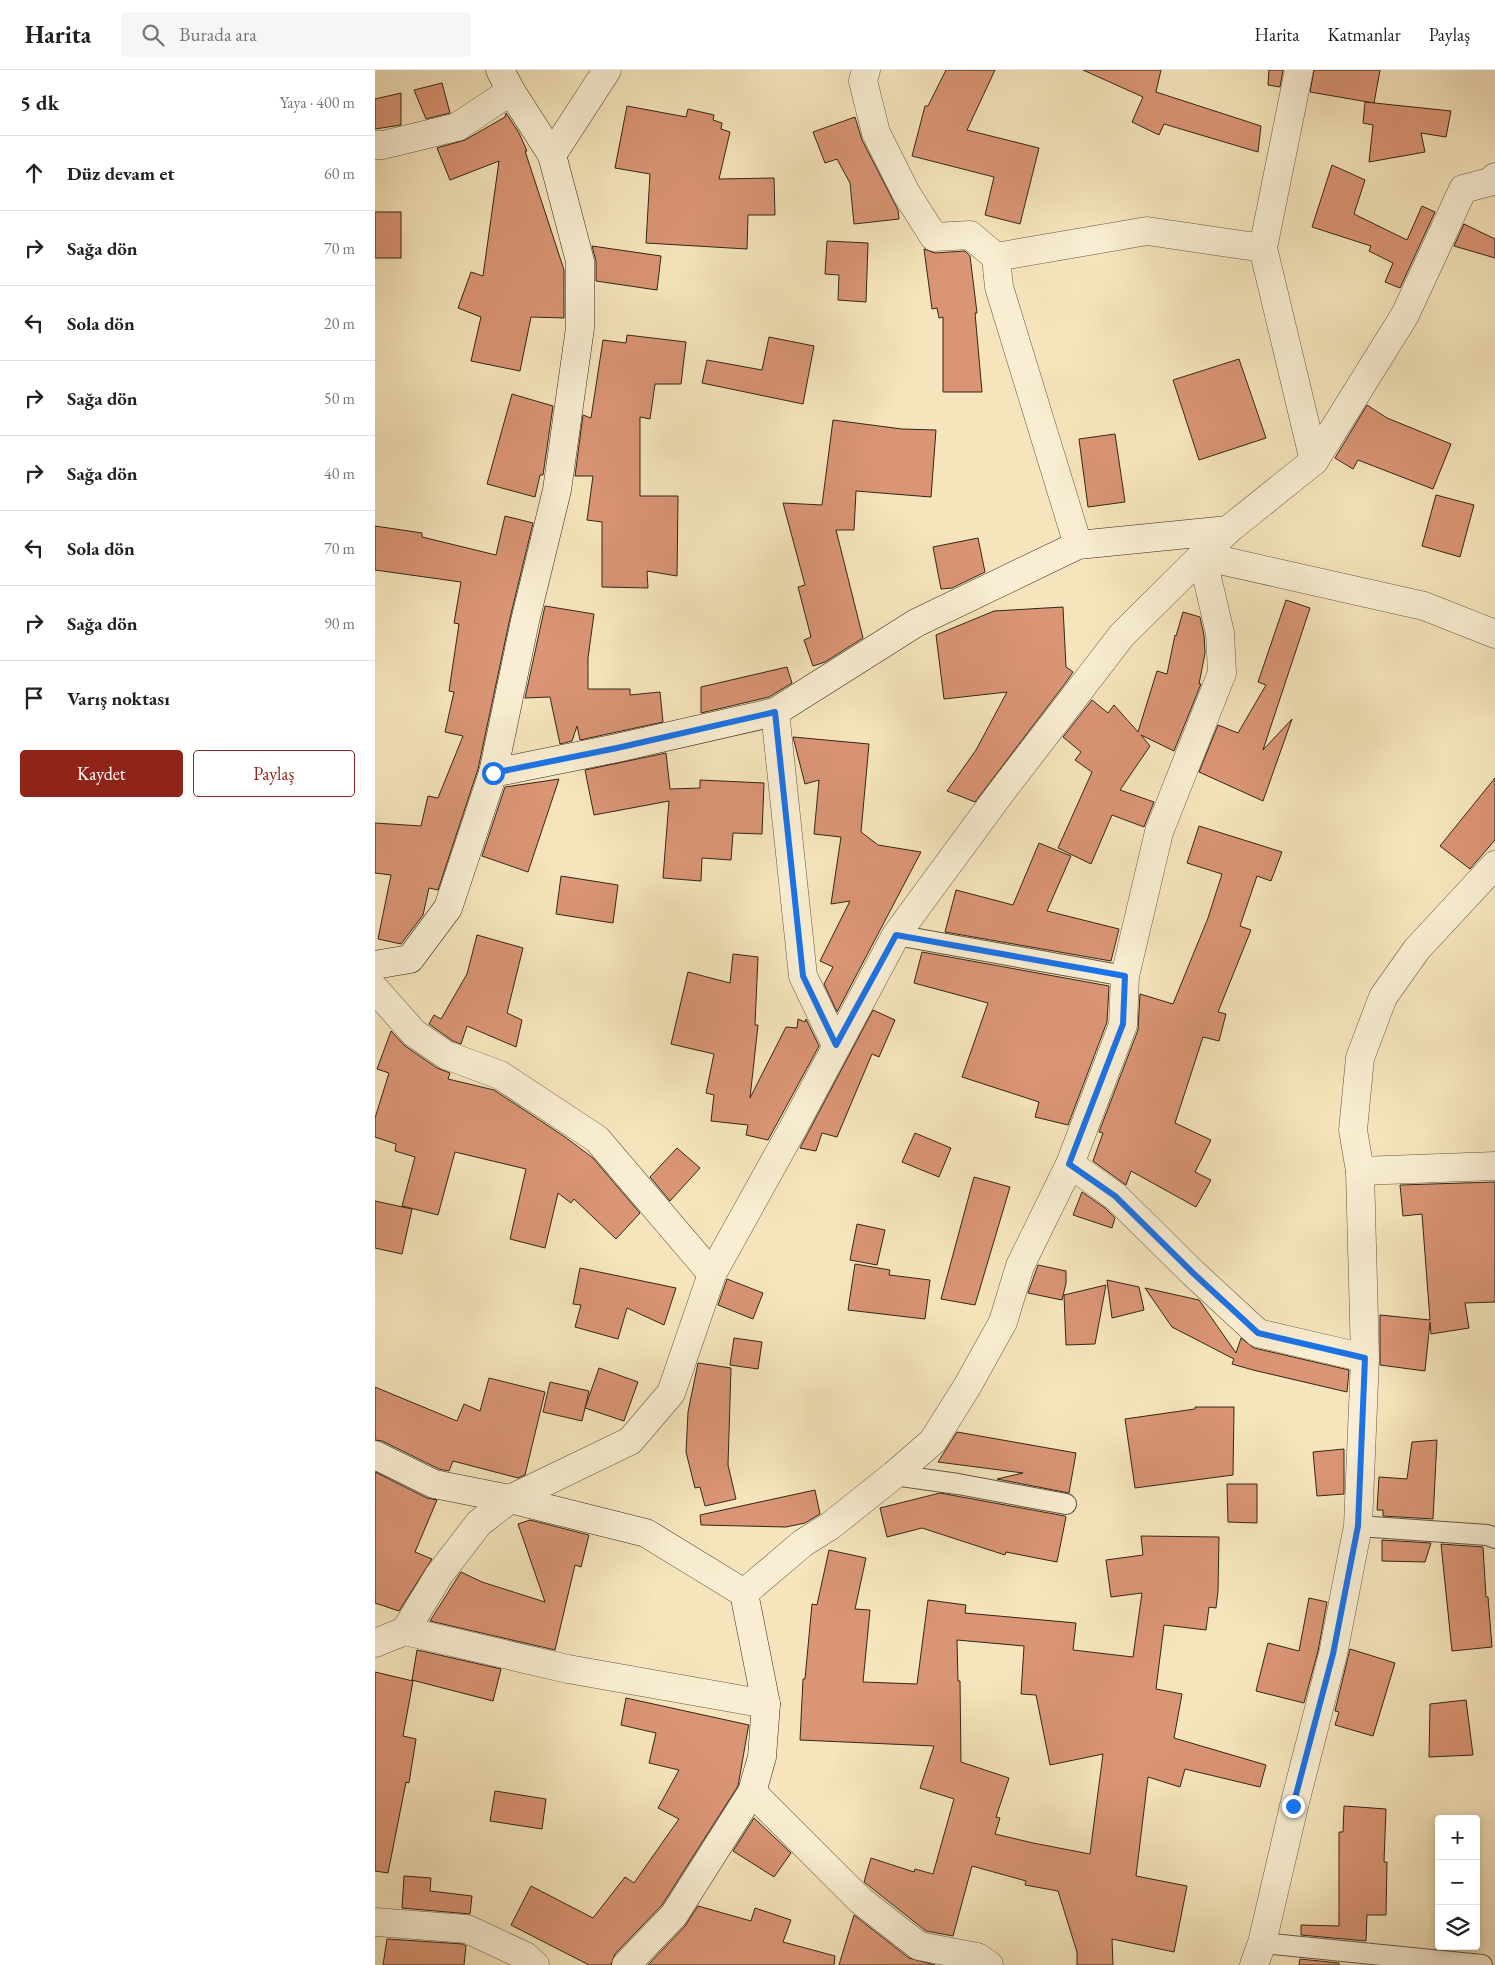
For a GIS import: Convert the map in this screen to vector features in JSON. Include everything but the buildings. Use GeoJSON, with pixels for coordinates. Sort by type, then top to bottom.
{"type":"FeatureCollection","features":[{"type":"Feature","properties":{"kind":"street"},"geometry":{"type":"LineString","coordinates":[[552,155],[607,70]]}},
{"type":"Feature","properties":{"kind":"street"},"geometry":{"type":"LineString","coordinates":[[866,70],[863,81],[877,132],[905,193],[934,237],[970,235],[997,257],[999,287],[1078,545]]}},
{"type":"Feature","properties":{"kind":"street"},"geometry":{"type":"LineString","coordinates":[[1299,70],[1263,248],[1314,460]]}},
{"type":"Feature","properties":{"kind":"street"},"geometry":{"type":"LineString","coordinates":[[375,145],[383,145],[457,126],[506,80],[552,155],[580,261],[580,328],[557,490],[525,621],[493,773],[448,908],[410,959],[375,965]]}},
{"type":"Feature","properties":{"kind":"street"},"geometry":{"type":"LineString","coordinates":[[405,1631],[439,1575],[479,1523],[510,1499],[630,1441],[671,1393],[713,1274],[896,935],[1001,791],[1122,635],[1228,530],[1314,460],[1405,314],[1463,189],[1494,180]]}},
{"type":"Feature","properties":{"kind":"street"},"geometry":{"type":"LineString","coordinates":[[997,257],[1147,232],[1263,248]]}},
{"type":"Feature","properties":{"kind":"street"},"geometry":{"type":"LineString","coordinates":[[493,773],[617,748],[775,712],[917,624],[1078,545],[1228,530]]}},
{"type":"Feature","properties":{"kind":"street"},"geometry":{"type":"LineString","coordinates":[[1202,556],[1424,606],[1495,634]]}},
{"type":"Feature","properties":{"kind":"street"},"geometry":{"type":"LineString","coordinates":[[744,1593],[803,1543],[830,1526],[894,1476],[933,1441],[968,1385],[1003,1322],[1020,1266],[1069,1164],[1123,1024],[1125,976],[1159,832],[1222,673],[1220,633],[1202,556]]}},
{"type":"Feature","properties":{"kind":"street"},"geometry":{"type":"LineString","coordinates":[[775,712],[803,976],[836,1045]]}},
{"type":"Feature","properties":{"kind":"street"},"geometry":{"type":"LineString","coordinates":[[1258,1954],[1293,1806],[1333,1654],[1358,1526],[1365,1358],[1360,1171],[1353,1130],[1360,1058],[1383,997],[1417,949],[1495,865]]}},
{"type":"Feature","properties":{"kind":"street"},"geometry":{"type":"LineString","coordinates":[[375,989],[413,1033],[446,1056],[500,1075],[597,1139],[713,1274]]}},
{"type":"Feature","properties":{"kind":"street"},"geometry":{"type":"LineString","coordinates":[[1069,1164],[1115,1196],[1193,1273],[1258,1333],[1365,1358]]}},
{"type":"Feature","properties":{"kind":"street"},"geometry":{"type":"LineString","coordinates":[[1360,1171],[1495,1166]]}},
{"type":"Feature","properties":{"kind":"street"},"geometry":{"type":"LineString","coordinates":[[375,1455],[434,1484],[510,1499],[646,1533],[744,1593],[766,1704],[762,1757],[752,1792],[674,1915],[626,1965]]}},
{"type":"Feature","properties":{"kind":"street"},"geometry":{"type":"LineString","coordinates":[[375,1643],[405,1631],[567,1669],[766,1704]]}},
{"type":"Feature","properties":{"kind":"street"},"geometry":{"type":"LineString","coordinates":[[752,1792],[860,1900],[919,1946],[977,1957],[989,1965]]}},
{"type":"Feature","properties":{"kind":"street"},"geometry":{"type":"LineString","coordinates":[[375,1922],[467,1929],[525,1956],[535,1965]]}},
{"type":"Feature","properties":{"kind":"lane"},"geometry":{"type":"LineString","coordinates":[[896,935],[1125,976]]}},
{"type":"Feature","properties":{"kind":"lane"},"geometry":{"type":"LineString","coordinates":[[894,1476],[959,1484],[1066,1504]]}},
{"type":"Feature","properties":{"kind":"lane"},"geometry":{"type":"LineString","coordinates":[[1358,1526],[1487,1535],[1495,1538]]}},
{"type":"Feature","properties":{"kind":"lane"},"geometry":{"type":"LineString","coordinates":[[1258,1954],[1482,1965]]}},
{"type":"Feature","properties":{"kind":"route"},"geometry":{"type":"LineString","coordinates":[[493,773],[617,748],[775,712],[803,976],[836,1045],[896,935],[1125,976],[1123,1024],[1069,1164],[1115,1196],[1193,1273],[1258,1333],[1365,1358],[1358,1526],[1333,1654],[1293,1806]]}}]}
